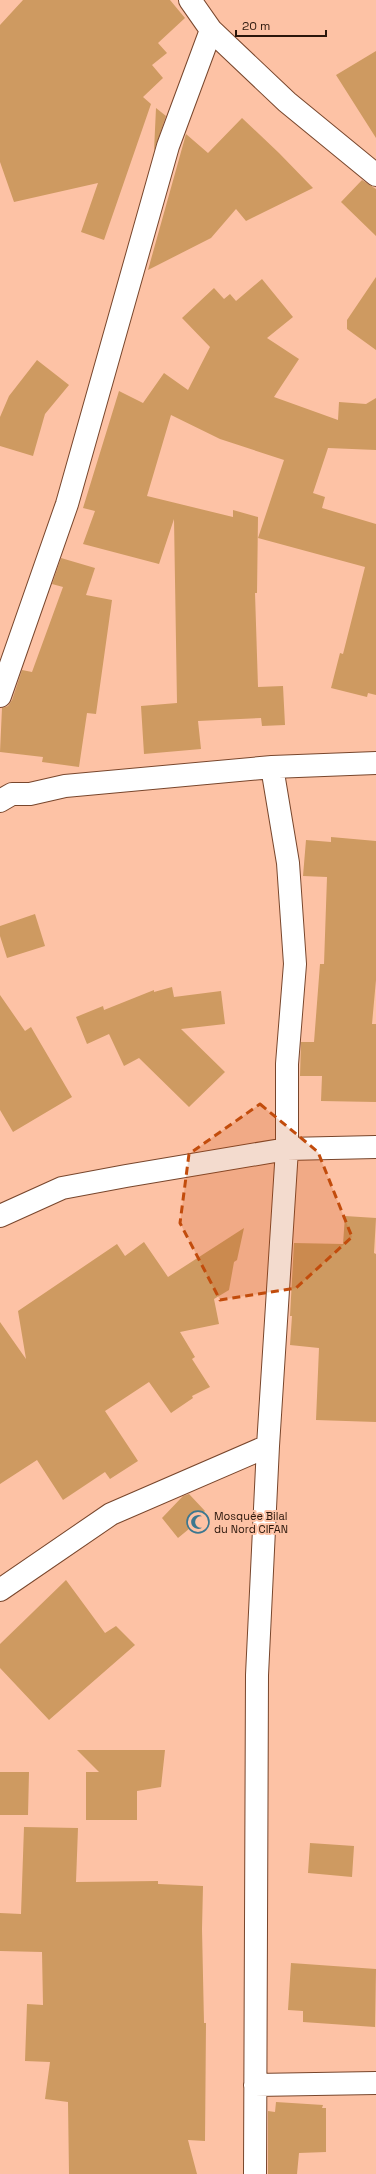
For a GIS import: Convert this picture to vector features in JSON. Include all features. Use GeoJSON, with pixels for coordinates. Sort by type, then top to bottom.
{"type":"FeatureCollection","features":[{"type":"Feature","properties":{"kind":"street"},"geometry":{"type":"LineString","coordinates":[[190,0],[211,30],[287,102],[376,175]]}},
{"type":"Feature","properties":{"kind":"street"},"geometry":{"type":"LineString","coordinates":[[0,696],[67,504],[168,146],[211,30]]}},
{"type":"Feature","properties":{"kind":"street"},"geometry":{"type":"LineString","coordinates":[[4,793],[30,794],[65,786],[272,767],[376,763]]}},
{"type":"Feature","properties":{"kind":"street"},"geometry":{"type":"LineString","coordinates":[[255,2174],[257,1675],[268,1446],[287,1148],[287,1064],[295,964],[288,863],[272,767]]}},
{"type":"Feature","properties":{"kind":"street"},"geometry":{"type":"LineString","coordinates":[[0,1216],[62,1188],[287,1148],[376,1147]]}},
{"type":"Feature","properties":{"kind":"street"},"geometry":{"type":"LineString","coordinates":[[0,1590],[111,1514],[268,1446]]}},
{"type":"Feature","properties":{"kind":"street"},"geometry":{"type":"LineString","coordinates":[[255,2085],[376,2083]]}},
{"type":"Feature","properties":{"kind":"highlighted area"},"geometry":{"type":"Polygon","coordinates":[[[260,1104],[318,1152],[352,1237],[296,1288],[220,1300],[180,1223],[189,1154],[260,1104]]]}},
{"type":"Feature","properties":{"kind":"building"},"geometry":{"type":"Polygon","coordinates":[[[23,0],[170,0],[185,18],[158,43],[167,53],[152,65],[163,78],[143,97],[151,104],[104,240],[81,232],[98,183],[14,202],[0,162],[0,25],[23,0]]]}},
{"type":"Feature","properties":{"kind":"building"},"geometry":{"type":"Polygon","coordinates":[[[376,51],[376,138],[336,75],[376,51]]]}},
{"type":"Feature","properties":{"kind":"building"},"geometry":{"type":"Polygon","coordinates":[[[156,108],[166,116],[154,151],[156,108]]]}},
{"type":"Feature","properties":{"kind":"building"},"geometry":{"type":"Polygon","coordinates":[[[242,118],[313,188],[246,221],[236,209],[211,238],[148,270],[186,134],[208,153],[242,118]]]}},
{"type":"Feature","properties":{"kind":"building"},"geometry":{"type":"Polygon","coordinates":[[[362,180],[376,189],[376,236],[341,202],[362,180]]]}},
{"type":"Feature","properties":{"kind":"building"},"geometry":{"type":"Polygon","coordinates":[[[376,277],[376,350],[347,329],[347,320],[376,277]]]}},
{"type":"Feature","properties":{"kind":"building"},"geometry":{"type":"Polygon","coordinates":[[[262,279],[293,317],[267,338],[299,359],[274,397],[338,420],[339,402],[366,404],[376,398],[376,450],[328,448],[313,493],[325,497],[322,508],[376,524],[376,695],[368,693],[367,697],[331,688],[340,653],[343,654],[365,567],[258,538],[284,460],[220,439],[171,415],[147,496],[233,517],[233,510],[258,517],[257,593],[255,593],[258,687],[283,686],[285,725],[262,726],[261,718],[198,721],[201,749],[144,754],[141,706],[177,703],[174,519],[159,564],[83,544],[95,511],[83,508],[119,391],[143,403],[164,373],[188,390],[210,347],[182,318],[214,288],[224,299],[230,294],[236,301],[262,279]]]}},
{"type":"Feature","properties":{"kind":"building"},"geometry":{"type":"Polygon","coordinates":[[[37,360],[69,385],[45,414],[33,456],[0,446],[0,417],[9,396],[37,360]]]}},
{"type":"Feature","properties":{"kind":"building"},"geometry":{"type":"Polygon","coordinates":[[[61,558],[95,568],[86,595],[112,600],[96,714],[87,713],[79,767],[42,762],[43,757],[0,752],[2,708],[8,706],[12,700],[22,670],[32,672],[63,587],[52,584],[61,558]]]}},
{"type":"Feature","properties":{"kind":"building"},"geometry":{"type":"Polygon","coordinates":[[[331,837],[376,841],[376,980],[372,1024],[376,1024],[376,1102],[321,1101],[322,1076],[300,1076],[301,1042],[314,1042],[320,964],[324,964],[327,877],[303,876],[306,840],[331,842],[331,837]]]}},
{"type":"Feature","properties":{"kind":"building"},"geometry":{"type":"Polygon","coordinates":[[[35,914],[45,946],[7,958],[0,936],[0,926],[35,914]]]}},
{"type":"Feature","properties":{"kind":"building"},"geometry":{"type":"Polygon","coordinates":[[[172,987],[174,997],[221,991],[225,1024],[181,1029],[225,1072],[189,1107],[139,1058],[124,1066],[109,1034],[87,1044],[76,1017],[103,1006],[104,1010],[154,990],[154,992],[172,987]]]}},
{"type":"Feature","properties":{"kind":"building"},"geometry":{"type":"Polygon","coordinates":[[[0,995],[25,1031],[31,1027],[72,1097],[13,1132],[0,1110],[0,995]]]}},
{"type":"Feature","properties":{"kind":"building"},"geometry":{"type":"Polygon","coordinates":[[[345,1216],[376,1218],[374,1253],[376,1254],[376,1422],[316,1420],[319,1348],[290,1345],[294,1243],[343,1244],[345,1216]]]}},
{"type":"Feature","properties":{"kind":"building"},"geometry":{"type":"Polygon","coordinates":[[[244,1228],[237,1260],[234,1262],[229,1290],[214,1299],[219,1324],[180,1332],[195,1357],[192,1359],[210,1387],[192,1396],[193,1398],[171,1413],[149,1382],[105,1411],[138,1461],[110,1479],[105,1472],[63,1500],[37,1460],[0,1484],[0,1322],[26,1359],[18,1311],[117,1244],[125,1256],[144,1242],[168,1277],[244,1228]]]}},
{"type":"Feature","properties":{"kind":"building"},"geometry":{"type":"Polygon","coordinates":[[[189,1494],[205,1511],[200,1516],[201,1519],[178,1538],[162,1518],[183,1496],[189,1494]]]}},
{"type":"Feature","properties":{"kind":"building"},"geometry":{"type":"Polygon","coordinates":[[[66,1580],[105,1633],[116,1626],[135,1645],[49,1720],[0,1668],[0,1644],[66,1580]]]}},
{"type":"Feature","properties":{"kind":"building"},"geometry":{"type":"Polygon","coordinates":[[[77,1750],[165,1750],[161,1787],[137,1791],[137,1820],[86,1820],[86,1772],[99,1772],[77,1750]]]}},
{"type":"Feature","properties":{"kind":"building"},"geometry":{"type":"Polygon","coordinates":[[[0,1772],[29,1772],[28,1815],[0,1815],[0,1772]]]}},
{"type":"Feature","properties":{"kind":"building"},"geometry":{"type":"Polygon","coordinates":[[[24,1827],[78,1828],[76,1882],[158,1881],[158,1884],[203,1886],[202,1929],[204,2023],[206,2023],[205,2141],[188,2140],[197,2174],[69,2174],[68,2102],[45,2099],[50,2062],[25,2061],[27,2004],[43,2005],[42,1952],[0,1951],[0,1913],[21,1914],[24,1827]]]}},
{"type":"Feature","properties":{"kind":"building"},"geometry":{"type":"Polygon","coordinates":[[[310,1843],[354,1846],[352,1877],[308,1873],[310,1843]]]}},
{"type":"Feature","properties":{"kind":"building"},"geometry":{"type":"Polygon","coordinates":[[[291,1963],[376,1969],[375,2027],[303,2022],[303,2011],[288,2010],[291,1963]]]}},
{"type":"Feature","properties":{"kind":"building"},"geometry":{"type":"Polygon","coordinates":[[[276,2102],[323,2105],[322,2108],[326,2108],[326,2152],[299,2153],[297,2174],[268,2174],[268,2111],[275,2112],[276,2102]]]}},
{"type":"Feature","properties":{"kind":"place","name":"Mosquée Bilal du Nord CIFAN"},"geometry":{"type":"Point","coordinates":[198,1522]}}]}
